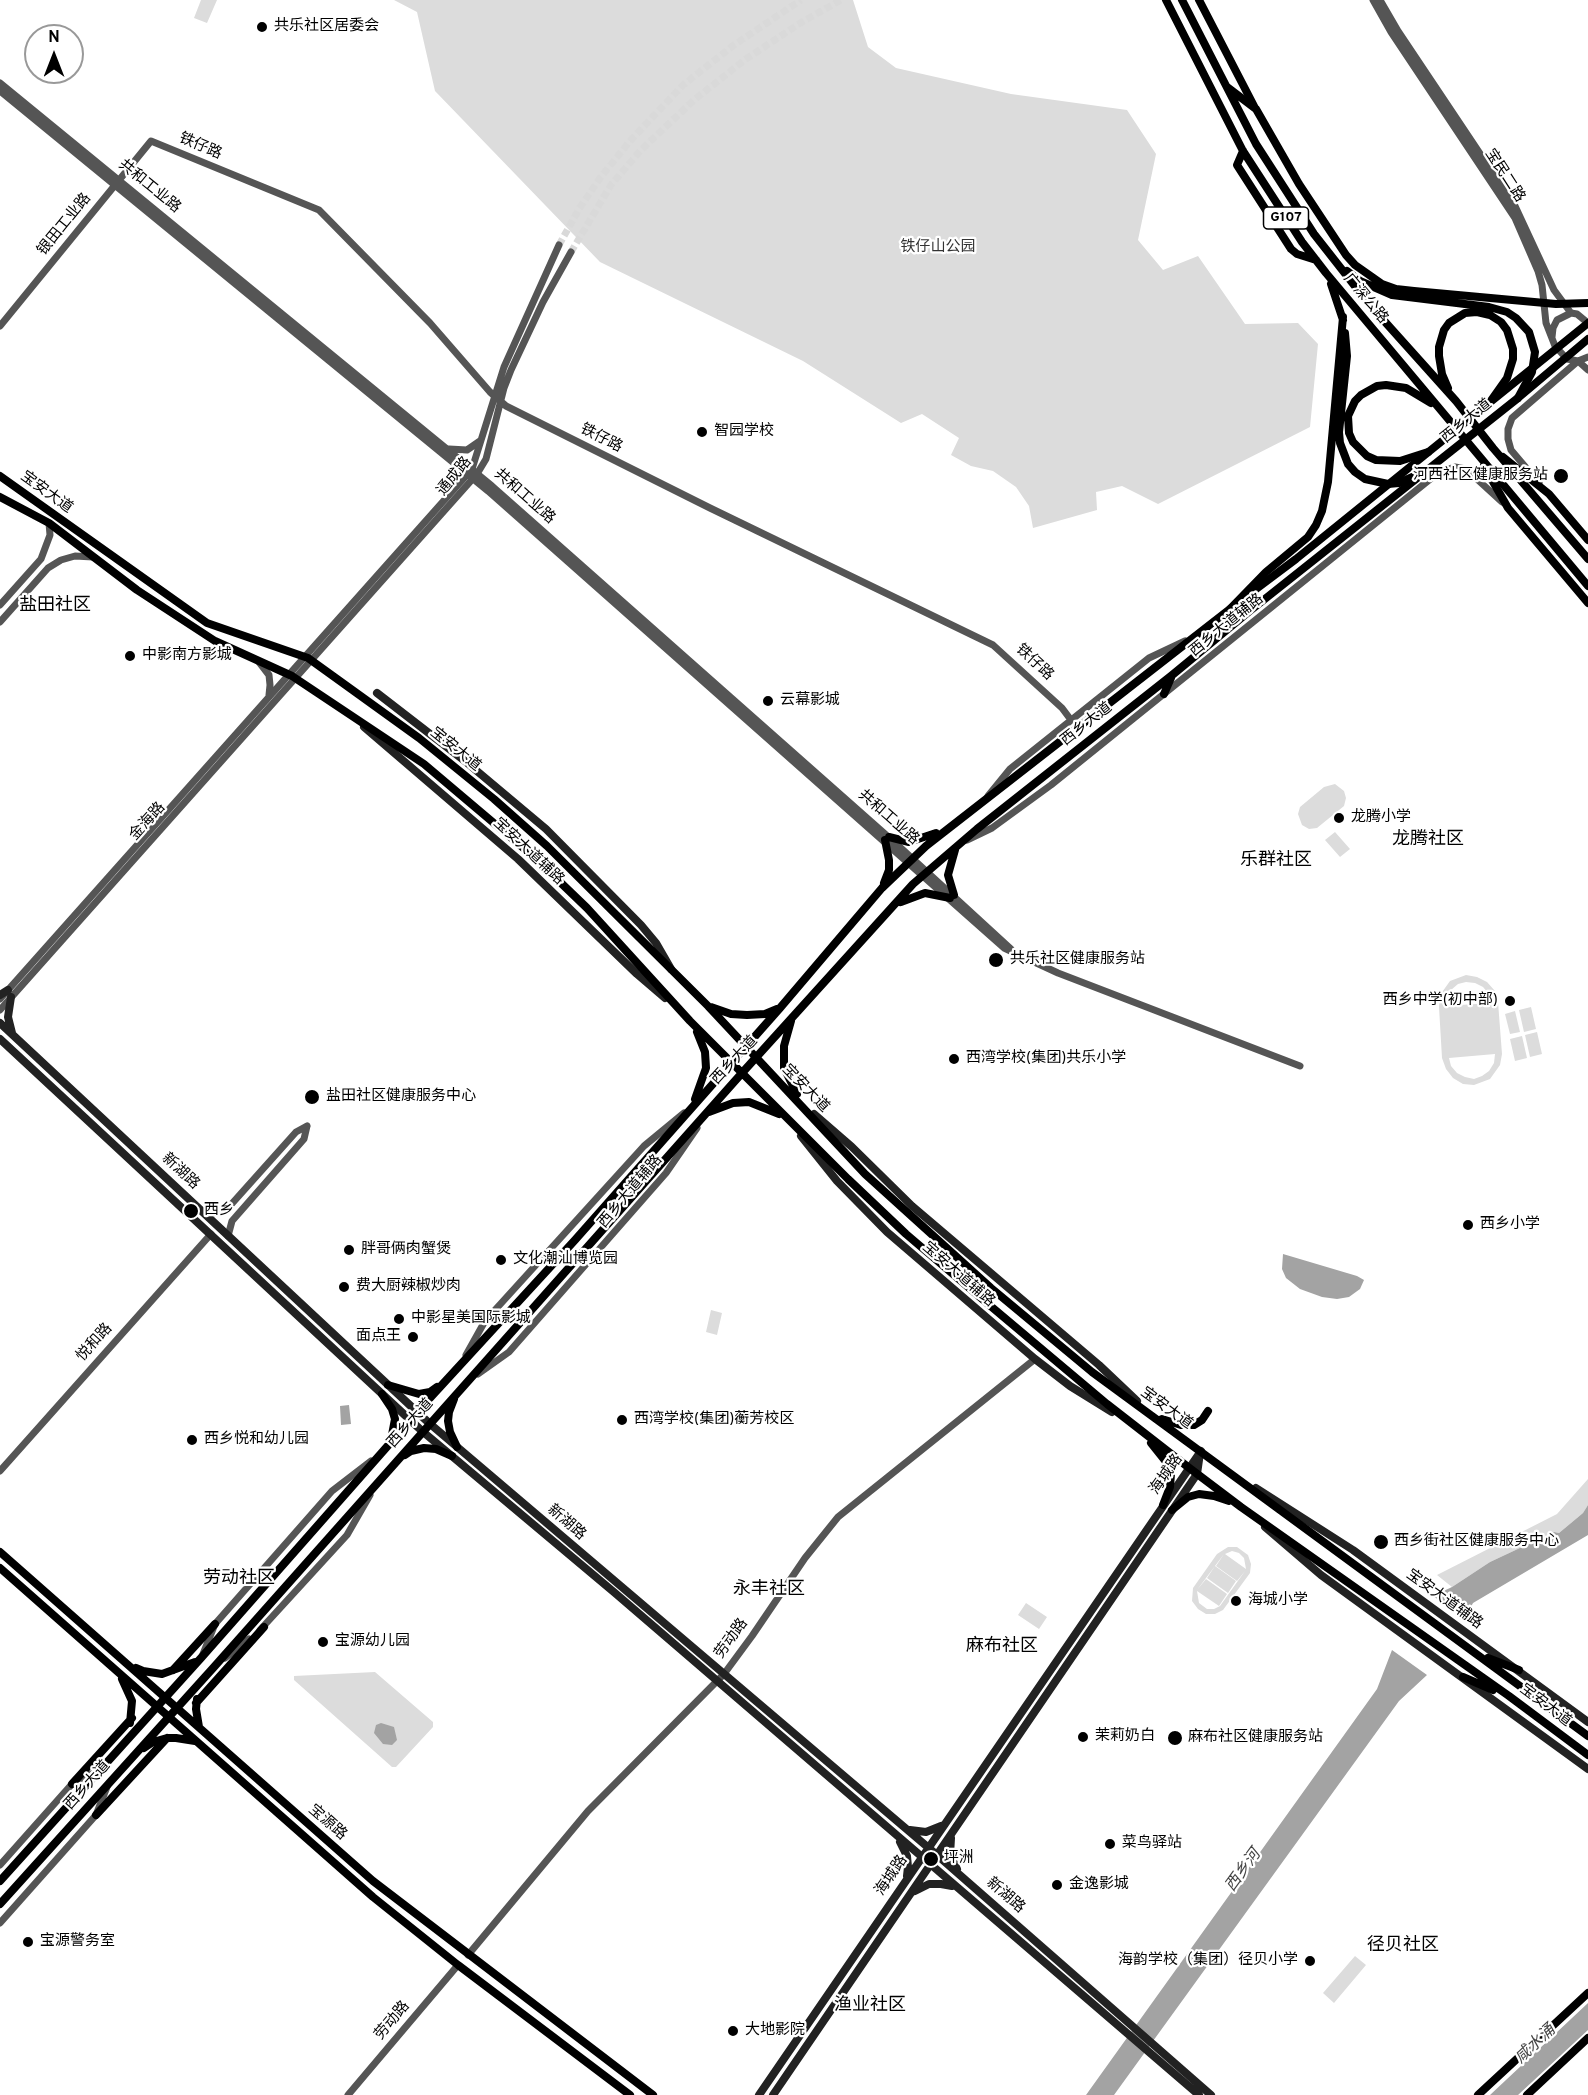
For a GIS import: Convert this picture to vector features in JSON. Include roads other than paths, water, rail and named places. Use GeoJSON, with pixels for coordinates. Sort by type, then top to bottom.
{"type":"FeatureCollection","features":[{"type":"Feature","properties":{"kind":"main road","name":"广深公路"},"geometry":{"type":"LineString","coordinates":[[1166,0],[1244,151],[1281,211],[1316,260],[1588,586]]}},
{"type":"Feature","properties":{"kind":"main road","name":"广深公路"},"geometry":{"type":"LineString","coordinates":[[1182,0],[1224,85],[1271,169],[1329,255],[1369,304],[1456,401],[1588,559]]}},
{"type":"Feature","properties":{"kind":"main road"},"geometry":{"type":"LineString","coordinates":[[1199,0],[1256,110],[1299,184],[1355,265],[1382,284],[1396,289],[1556,304],[1588,300]]}},
{"type":"Feature","properties":{"kind":"main road"},"geometry":{"type":"LineString","coordinates":[[1224,85],[1256,110]]}},
{"type":"Feature","properties":{"kind":"main road"},"geometry":{"type":"LineString","coordinates":[[1244,151],[1237,165],[1291,249],[1297,254],[1316,260]]}},
{"type":"Feature","properties":{"kind":"main road"},"geometry":{"type":"LineString","coordinates":[[1329,255],[1360,281],[1392,295],[1489,307],[1507,312],[1516,318],[1529,332],[1534,352],[1532,372],[1518,398]]}},
{"type":"Feature","properties":{"kind":"main road"},"geometry":{"type":"LineString","coordinates":[[1326,273],[1343,317],[1347,343],[1340,443],[1348,464],[1365,478],[1388,484],[1399,483],[1428,470]]}},
{"type":"Feature","properties":{"kind":"main road"},"geometry":{"type":"LineString","coordinates":[[1456,401],[1442,374],[1439,347],[1444,330],[1449,323],[1465,313],[1477,312],[1490,315],[1501,322],[1508,330],[1511,339],[1512,359],[1507,378],[1490,402]]}},
{"type":"Feature","properties":{"kind":"main road"},"geometry":{"type":"LineString","coordinates":[[1230,609],[1266,572],[1308,537],[1323,511],[1328,482],[1343,317]]}},
{"type":"Feature","properties":{"kind":"main road","name":"西乡大道"},"geometry":{"type":"LineString","coordinates":[[0,1881],[445,1382],[575,1240],[780,1008],[882,888],[948,828],[1296,559],[1588,323]]}},
{"type":"Feature","properties":{"kind":"main road","name":"西乡大道"},"geometry":{"type":"LineString","coordinates":[[0,1904],[742,1073],[926,873],[958,844],[1518,398],[1588,339]]}},
{"type":"Feature","properties":{"kind":"main road"},"geometry":{"type":"LineString","coordinates":[[1428,452],[1400,461],[1387,461],[1367,456],[1353,442],[1347,424],[1350,408],[1361,395],[1377,387],[1397,386],[1416,393],[1443,412]]}},
{"type":"Feature","properties":{"kind":"main road"},"geometry":{"type":"LineString","coordinates":[[1493,448],[1549,494],[1588,540]]}},
{"type":"Feature","properties":{"kind":"main road"},"geometry":{"type":"LineString","coordinates":[[1480,457],[1508,508],[1588,603]]}},
{"type":"Feature","properties":{"kind":"main road","name":"宝安大道"},"geometry":{"type":"LineString","coordinates":[[0,476],[207,623],[307,659],[419,738],[547,846],[708,1006],[866,1174],[982,1281],[1092,1372],[1588,1736]]}},
{"type":"Feature","properties":{"kind":"main road","name":"宝安大道"},"geometry":{"type":"LineString","coordinates":[[0,497],[49,523],[137,590],[215,641],[292,676],[424,764],[534,857],[587,908],[690,1021],[906,1234],[1135,1426],[1197,1474],[1509,1696],[1588,1755]]}},
{"type":"Feature","properties":{"kind":"main road"},"geometry":{"type":"LineString","coordinates":[[1164,694],[1171,676]]}},
{"type":"Feature","properties":{"kind":"main road","name":"宝安大道辅路"},"geometry":{"type":"LineString","coordinates":[[377,693],[465,761],[546,829],[641,925],[661,950],[672,970]]}},
{"type":"Feature","properties":{"kind":"main road","name":"宝安大道辅路"},"geometry":{"type":"LineString","coordinates":[[343,708],[383,745],[518,859],[637,974],[690,1021]]}},
{"type":"Feature","properties":{"kind":"main road"},"geometry":{"type":"LineString","coordinates":[[882,888],[889,870],[887,839],[909,842],[948,828]]}},
{"type":"Feature","properties":{"kind":"main road"},"geometry":{"type":"LineString","coordinates":[[895,905],[907,898],[925,893],[952,897],[948,876],[958,844]]}},
{"type":"Feature","properties":{"kind":"main road"},"geometry":{"type":"LineString","coordinates":[[0,997],[10,994],[8,1017],[12,1035]]}},
{"type":"Feature","properties":{"kind":"main road"},"geometry":{"type":"LineString","coordinates":[[708,1006],[731,1014],[747,1015],[765,1014],[780,1008]]}},
{"type":"Feature","properties":{"kind":"main road"},"geometry":{"type":"LineString","coordinates":[[791,1019],[784,1046],[784,1068],[803,1105]]}},
{"type":"Feature","properties":{"kind":"main road"},"geometry":{"type":"LineString","coordinates":[[690,1021],[699,1035],[706,1060],[704,1078],[693,1105]]}},
{"type":"Feature","properties":{"kind":"main road","name":"新湖路"},"geometry":{"type":"LineString","coordinates":[[0,1023],[429,1423],[963,1877],[1128,2029]]}},
{"type":"Feature","properties":{"kind":"main road","name":"新湖路"},"geometry":{"type":"LineString","coordinates":[[2,1041],[422,1431],[615,1593],[921,1858],[1128,2029]]}},
{"type":"Feature","properties":{"kind":"main road"},"geometry":{"type":"LineString","coordinates":[[706,1114],[733,1103],[749,1102],[766,1107],[788,1119]]}},
{"type":"Feature","properties":{"kind":"main road","name":"宝安大道辅路"},"geometry":{"type":"LineString","coordinates":[[788,1119],[828,1171],[887,1232],[1035,1359],[1070,1386],[1135,1426]]}},
{"type":"Feature","properties":{"kind":"main road"},"geometry":{"type":"LineString","coordinates":[[388,1385],[419,1394],[430,1392],[445,1382]]}},
{"type":"Feature","properties":{"kind":"main road"},"geometry":{"type":"LineString","coordinates":[[457,1447],[450,1432],[448,1418],[459,1390]]}},
{"type":"Feature","properties":{"kind":"main road"},"geometry":{"type":"LineString","coordinates":[[382,1394],[392,1409],[395,1419],[387,1447]]}},
{"type":"Feature","properties":{"kind":"main road"},"geometry":{"type":"LineString","coordinates":[[1153,1416],[1181,1425],[1194,1425],[1202,1420],[1208,1411]]}},
{"type":"Feature","properties":{"kind":"main road"},"geometry":{"type":"LineString","coordinates":[[1135,1426],[1162,1456],[1169,1469],[1171,1480],[1163,1505]]}},
{"type":"Feature","properties":{"kind":"main road"},"geometry":{"type":"LineString","coordinates":[[397,1460],[411,1451],[424,1448],[436,1449],[452,1456]]}},
{"type":"Feature","properties":{"kind":"main road","name":"海城路"},"geometry":{"type":"LineString","coordinates":[[759,2095],[1201,1451]]}},
{"type":"Feature","properties":{"kind":"main road","name":"海城路"},"geometry":{"type":"LineString","coordinates":[[773,2095],[1197,1474],[1201,1451]]}},
{"type":"Feature","properties":{"kind":"main road","name":"宝安大道辅路"},"geometry":{"type":"LineString","coordinates":[[1221,1467],[1322,1529],[1588,1722]]}},
{"type":"Feature","properties":{"kind":"main road"},"geometry":{"type":"LineString","coordinates":[[1172,1510],[1188,1497],[1199,1494],[1222,1499],[1241,1507],[1321,1575],[1588,1769]]}},
{"type":"Feature","properties":{"kind":"main road","name":"宝源路"},"geometry":{"type":"LineString","coordinates":[[0,1552],[374,1881],[649,2093]]}},
{"type":"Feature","properties":{"kind":"main road","name":"宝源路"},"geometry":{"type":"LineString","coordinates":[[0,1568],[373,1897],[458,1965],[630,2095]]}},
{"type":"Feature","properties":{"kind":"main road"},"geometry":{"type":"LineString","coordinates":[[171,1671],[215,1624]]}},
{"type":"Feature","properties":{"kind":"main road"},"geometry":{"type":"LineString","coordinates":[[196,1703],[264,1628]]}},
{"type":"Feature","properties":{"kind":"main road"},"geometry":{"type":"LineString","coordinates":[[1476,1654],[1519,1670]]}},
{"type":"Feature","properties":{"kind":"main road"},"geometry":{"type":"LineString","coordinates":[[122,1659],[143,1671],[162,1674],[201,1658]]}},
{"type":"Feature","properties":{"kind":"main road"},"geometry":{"type":"LineString","coordinates":[[199,1728],[196,1703],[214,1667]]}},
{"type":"Feature","properties":{"kind":"main road"},"geometry":{"type":"LineString","coordinates":[[114,1669],[132,1701],[132,1718],[120,1747]]}},
{"type":"Feature","properties":{"kind":"main road"},"geometry":{"type":"LineString","coordinates":[[1463,1677],[1509,1696]]}},
{"type":"Feature","properties":{"kind":"main road"},"geometry":{"type":"LineString","coordinates":[[72,1784],[132,1718]]}},
{"type":"Feature","properties":{"kind":"main road"},"geometry":{"type":"LineString","coordinates":[[96,1815],[167,1738]]}},
{"type":"Feature","properties":{"kind":"main road"},"geometry":{"type":"LineString","coordinates":[[134,1755],[153,1742],[167,1738],[198,1742]]}},
{"type":"Feature","properties":{"kind":"main road"},"geometry":{"type":"LineString","coordinates":[[210,1753],[207,1747],[209,1744],[213,1742],[218,1744]]}},
{"type":"Feature","properties":{"kind":"main road"},"geometry":{"type":"LineString","coordinates":[[904,1827],[915,1832],[926,1832],[937,1829],[946,1822]]}},
{"type":"Feature","properties":{"kind":"main road"},"geometry":{"type":"LineString","coordinates":[[953,1831],[950,1854],[963,1877]]}},
{"type":"Feature","properties":{"kind":"main road"},"geometry":{"type":"LineString","coordinates":[[896,1836],[905,1850],[908,1861],[904,1883]]}},
{"type":"Feature","properties":{"kind":"main road"},"geometry":{"type":"LineString","coordinates":[[911,1893],[929,1884],[957,1888]]}},
{"type":"Feature","properties":{"kind":"main road"},"geometry":{"type":"LineString","coordinates":[[1478,2095],[1588,1992]]}},
{"type":"Feature","properties":{"kind":"main road"},"geometry":{"type":"LineString","coordinates":[[1128,2029],[1211,2095]]}},
{"type":"Feature","properties":{"kind":"main road"},"geometry":{"type":"LineString","coordinates":[[1527,2095],[1588,2039]]}},
{"type":"Feature","properties":{"kind":"main road"},"geometry":{"type":"LineString","coordinates":[[1151,2048],[1199,2095]]}},
{"type":"Feature","properties":{"kind":"street","name":"宝民二路"},"geometry":{"type":"LineString","coordinates":[[1372,0],[1515,218],[1538,271],[1542,285],[1546,323],[1553,342]]}},
{"type":"Feature","properties":{"kind":"street","name":"宝民二路"},"geometry":{"type":"LineString","coordinates":[[1380,0],[1398,31],[1515,206],[1548,281],[1572,313],[1588,323]]}},
{"type":"Feature","properties":{"kind":"street","name":"共和工业路"},"geometry":{"type":"LineString","coordinates":[[0,83],[117,183],[472,474],[1013,951],[1058,973],[1300,1066]]}},
{"type":"Feature","properties":{"kind":"street","name":"共和工业路"},"geometry":{"type":"LineString","coordinates":[[0,91],[446,448],[472,474]]}},
{"type":"Feature","properties":{"kind":"street","name":"银田工业路"},"geometry":{"type":"LineString","coordinates":[[0,326],[151,141]]}},
{"type":"Feature","properties":{"kind":"street","name":"铁仔路"},"geometry":{"type":"LineString","coordinates":[[151,141],[319,210],[430,323],[496,398],[506,406],[993,645],[1062,708],[1071,720]]}},
{"type":"Feature","properties":{"kind":"street","name":"通成路"},"geometry":{"type":"LineString","coordinates":[[472,474],[504,367],[560,245]]}},
{"type":"Feature","properties":{"kind":"street","name":"通成路"},"geometry":{"type":"LineString","coordinates":[[314,651],[486,459],[504,388],[511,370],[543,302],[571,252]]}},
{"type":"Feature","properties":{"kind":"street"},"geometry":{"type":"LineString","coordinates":[[1560,298],[1574,301],[1588,300]]}},
{"type":"Feature","properties":{"kind":"street"},"geometry":{"type":"LineString","coordinates":[[1588,300],[1572,313],[1564,315],[1555,324],[1552,333],[1553,342],[1567,359],[1578,361],[1588,369]]}},
{"type":"Feature","properties":{"kind":"street"},"geometry":{"type":"LineString","coordinates":[[1549,494],[1511,450],[1508,429],[1512,418],[1578,361],[1588,357]]}},
{"type":"Feature","properties":{"kind":"street"},"geometry":{"type":"LineString","coordinates":[[446,448],[467,450],[483,436]]}},
{"type":"Feature","properties":{"kind":"street","name":"西乡大道辅路"},"geometry":{"type":"LineString","coordinates":[[958,844],[992,828],[1051,785],[1439,472],[1455,467],[1466,469],[1508,508]]}},
{"type":"Feature","properties":{"kind":"street"},"geometry":{"type":"LineString","coordinates":[[0,605],[41,560],[48,542],[49,523]]}},
{"type":"Feature","properties":{"kind":"street"},"geometry":{"type":"LineString","coordinates":[[0,622],[48,568],[61,560],[75,556],[93,557]]}},
{"type":"Feature","properties":{"kind":"street"},"geometry":{"type":"LineString","coordinates":[[41,560],[49,559],[48,568]]}},
{"type":"Feature","properties":{"kind":"street","name":"西乡大道辅路"},"geometry":{"type":"LineString","coordinates":[[983,802],[1010,769],[1149,658],[1198,634]]}},
{"type":"Feature","properties":{"kind":"street","name":"金海路"},"geometry":{"type":"LineString","coordinates":[[10,994],[314,651]]}},
{"type":"Feature","properties":{"kind":"street"},"geometry":{"type":"LineString","coordinates":[[255,659],[268,675],[269,696]]}},
{"type":"Feature","properties":{"kind":"street","name":"金海路"},"geometry":{"type":"LineString","coordinates":[[0,1010],[10,994],[269,696],[292,676]]}},
{"type":"Feature","properties":{"kind":"street"},"geometry":{"type":"LineString","coordinates":[[205,1214],[228,1208],[296,1132],[307,1126],[304,1139],[232,1221],[228,1236]]}},
{"type":"Feature","properties":{"kind":"street","name":"悦和路"},"geometry":{"type":"LineString","coordinates":[[0,1471],[211,1234]]}},
{"type":"Feature","properties":{"kind":"street","name":"劳动路"},"geometry":{"type":"LineString","coordinates":[[468,1955],[588,1811],[724,1674],[805,1558],[838,1518],[1035,1359]]}},
{"type":"Feature","properties":{"kind":"street"},"geometry":{"type":"LineString","coordinates":[[201,1658],[215,1624],[332,1491],[387,1447]]}},
{"type":"Feature","properties":{"kind":"street"},"geometry":{"type":"LineString","coordinates":[[214,1667],[264,1628],[347,1534],[380,1479]]}},
{"type":"Feature","properties":{"kind":"street"},"geometry":{"type":"LineString","coordinates":[[0,1865],[72,1784],[102,1768]]}},
{"type":"Feature","properties":{"kind":"street"},"geometry":{"type":"LineString","coordinates":[[0,1923],[96,1815],[109,1783]]}},
{"type":"Feature","properties":{"kind":"street","name":"劳动路"},"geometry":{"type":"LineString","coordinates":[[348,2095],[458,1965]]}},
{"type":"Feature","properties":{"kind":"tunnel"},"geometry":{"type":"LineString","coordinates":[[559,245],[600,178],[630,141],[683,85],[734,45],[801,0]]}},
{"type":"Feature","properties":{"kind":"tunnel"},"geometry":{"type":"LineString","coordinates":[[571,252],[611,185],[641,150],[694,100],[746,59],[802,22],[841,0]]}},
{"type":"Feature","properties":{"kind":"place","name":"共乐社区居委会"},"geometry":{"type":"Point","coordinates":[262,27]}},
{"type":"Feature","properties":{"kind":"place","name":"智园学校"},"geometry":{"type":"Point","coordinates":[702,432]}},
{"type":"Feature","properties":{"kind":"place","name":"河西社区健康服务站"},"geometry":{"type":"Point","coordinates":[1561,476]}},
{"type":"Feature","properties":{"kind":"place","name":"中影南方影城"},"geometry":{"type":"Point","coordinates":[130,656]}},
{"type":"Feature","properties":{"kind":"place","name":"云幕影城"},"geometry":{"type":"Point","coordinates":[768,701]}},
{"type":"Feature","properties":{"kind":"place","name":"龙腾小学"},"geometry":{"type":"Point","coordinates":[1339,818]}},
{"type":"Feature","properties":{"kind":"place","name":"共乐社区健康服务站"},"geometry":{"type":"Point","coordinates":[996,960]}},
{"type":"Feature","properties":{"kind":"place","name":"西乡中学(初中部)"},"geometry":{"type":"Point","coordinates":[1510,1001]}},
{"type":"Feature","properties":{"kind":"place","name":"西湾学校(集团)共乐小学"},"geometry":{"type":"Point","coordinates":[954,1059]}},
{"type":"Feature","properties":{"kind":"place","name":"盐田社区健康服务中心"},"geometry":{"type":"Point","coordinates":[312,1097]}},
{"type":"Feature","properties":{"kind":"place","name":"西乡"},"geometry":{"type":"Point","coordinates":[191,1211]}},
{"type":"Feature","properties":{"kind":"place","name":"西乡小学"},"geometry":{"type":"Point","coordinates":[1468,1225]}},
{"type":"Feature","properties":{"kind":"place","name":"胖哥俩·肉蟹煲"},"geometry":{"type":"Point","coordinates":[349,1250]}},
{"type":"Feature","properties":{"kind":"place","name":"文化潮汕博览园"},"geometry":{"type":"Point","coordinates":[501,1260]}},
{"type":"Feature","properties":{"kind":"place","name":"费大厨·辣椒炒肉"},"geometry":{"type":"Point","coordinates":[344,1287]}},
{"type":"Feature","properties":{"kind":"place","name":"中影星美国际影城"},"geometry":{"type":"Point","coordinates":[399,1319]}},
{"type":"Feature","properties":{"kind":"place","name":"面点王"},"geometry":{"type":"Point","coordinates":[413,1337]}},
{"type":"Feature","properties":{"kind":"place","name":"西湾学校(集团)蘅芳校区"},"geometry":{"type":"Point","coordinates":[622,1420]}},
{"type":"Feature","properties":{"kind":"place","name":"西乡悦和幼儿园"},"geometry":{"type":"Point","coordinates":[192,1440]}},
{"type":"Feature","properties":{"kind":"place","name":"西乡街社区健康服务中心"},"geometry":{"type":"Point","coordinates":[1381,1542]}},
{"type":"Feature","properties":{"kind":"place","name":"海城小学"},"geometry":{"type":"Point","coordinates":[1236,1601]}},
{"type":"Feature","properties":{"kind":"place","name":"宝源幼儿园"},"geometry":{"type":"Point","coordinates":[323,1642]}},
{"type":"Feature","properties":{"kind":"place","name":"茉莉奶白"},"geometry":{"type":"Point","coordinates":[1083,1737]}},
{"type":"Feature","properties":{"kind":"place","name":"麻布社区健康服务站"},"geometry":{"type":"Point","coordinates":[1175,1738]}},
{"type":"Feature","properties":{"kind":"place","name":"菜鸟驿站"},"geometry":{"type":"Point","coordinates":[1110,1844]}},
{"type":"Feature","properties":{"kind":"place","name":"坪洲"},"geometry":{"type":"Point","coordinates":[931,1859]}},
{"type":"Feature","properties":{"kind":"place","name":"金逸影城"},"geometry":{"type":"Point","coordinates":[1057,1885]}},
{"type":"Feature","properties":{"kind":"place","name":"宝源警务室"},"geometry":{"type":"Point","coordinates":[28,1942]}},
{"type":"Feature","properties":{"kind":"place","name":"海韵学校（集团）径贝小学"},"geometry":{"type":"Point","coordinates":[1310,1961]}},
{"type":"Feature","properties":{"kind":"place","name":"大地影院"},"geometry":{"type":"Point","coordinates":[733,2031]}},
{"type":"Feature","properties":{"kind":"district","name":"盐田社区"},"geometry":{"type":"Point","coordinates":[55,606]}},
{"type":"Feature","properties":{"kind":"district","name":"龙腾社区"},"geometry":{"type":"Point","coordinates":[1428,840]}},
{"type":"Feature","properties":{"kind":"district","name":"乐群社区"},"geometry":{"type":"Point","coordinates":[1276,861]}},
{"type":"Feature","properties":{"kind":"district","name":"劳动社区"},"geometry":{"type":"Point","coordinates":[239,1579]}},
{"type":"Feature","properties":{"kind":"district","name":"永丰社区"},"geometry":{"type":"Point","coordinates":[769,1590]}},
{"type":"Feature","properties":{"kind":"district","name":"麻布社区"},"geometry":{"type":"Point","coordinates":[1002,1647]}},
{"type":"Feature","properties":{"kind":"district","name":"径贝社区"},"geometry":{"type":"Point","coordinates":[1403,1946]}},
{"type":"Feature","properties":{"kind":"district","name":"渔业社区"},"geometry":{"type":"Point","coordinates":[870,2006]}},
{"type":"Feature","properties":{"kind":"park label","name":"铁仔山公园"},"geometry":{"type":"Point","coordinates":[938,248]}},
{"type":"Feature","properties":{"kind":"water label","name":"西乡河"},"geometry":{"type":"Point","coordinates":[1244,1871]}},
{"type":"Feature","properties":{"kind":"water label","name":"咸水涌"},"geometry":{"type":"Point","coordinates":[1536,2045]}}]}
